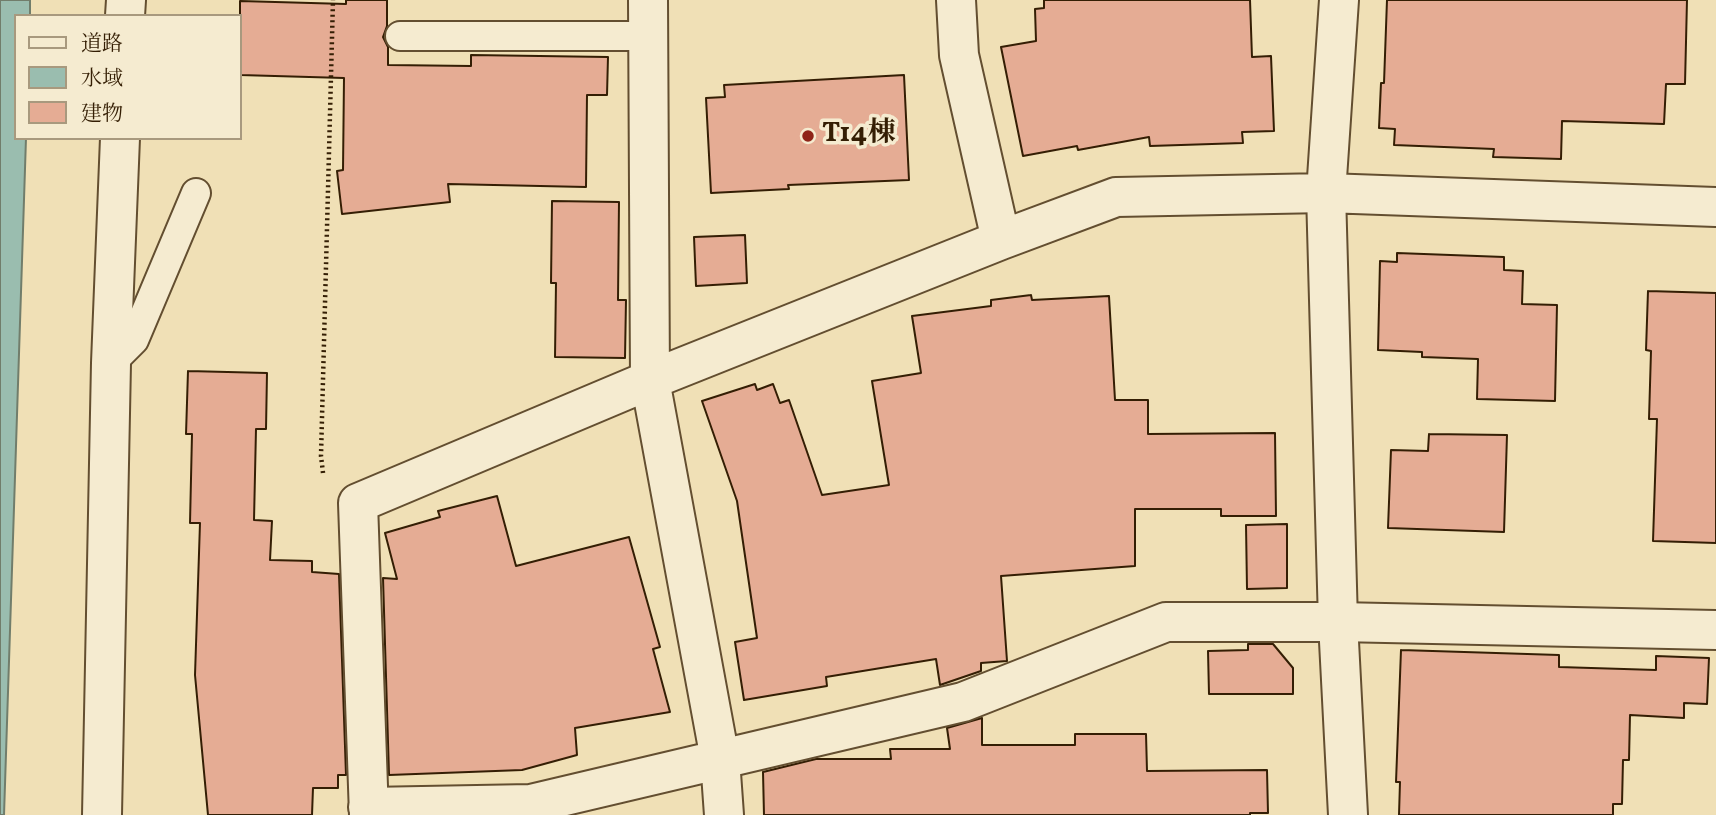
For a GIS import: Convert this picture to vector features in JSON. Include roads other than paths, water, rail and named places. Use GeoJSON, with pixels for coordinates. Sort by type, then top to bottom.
{"type":"FeatureCollection","features":[{"type":"Feature","properties":{"kind":"street"},"geometry":{"type":"LineString","coordinates":[[956,0],[960,55],[1001,240]]}},
{"type":"Feature","properties":{"kind":"street"},"geometry":{"type":"LineString","coordinates":[[1339,0],[1326,193],[1338,622],[1348,815]]}},
{"type":"Feature","properties":{"kind":"street"},"geometry":{"type":"LineString","coordinates":[[648,18],[650,380],[720,759],[724,815]]}},
{"type":"Feature","properties":{"kind":"street"},"geometry":{"type":"LineString","coordinates":[[102,815],[111,363],[120,140]]}},
{"type":"Feature","properties":{"kind":"street"},"geometry":{"type":"LineString","coordinates":[[1716,206],[1326,193],[1116,197],[650,380],[358,503],[369,811],[531,804],[963,702],[1166,622],[1338,622],[1716,630]]}},
{"type":"Feature","properties":{"kind":"lane"},"geometry":{"type":"LineString","coordinates":[[400,36],[648,18]]}},
{"type":"Feature","properties":{"kind":"lane"},"geometry":{"type":"LineString","coordinates":[[111,363],[134,340],[195,193]]}},
{"type":"Feature","properties":{"kind":"water"},"geometry":{"type":"Polygon","coordinates":[[[0,0],[30,0],[30,14],[14,14],[14,140],[26,140],[4,815],[0,815],[0,0]]]}},
{"type":"Feature","properties":{"kind":"place","name":"T14棟"},"geometry":{"type":"Point","coordinates":[808,136]}}]}
